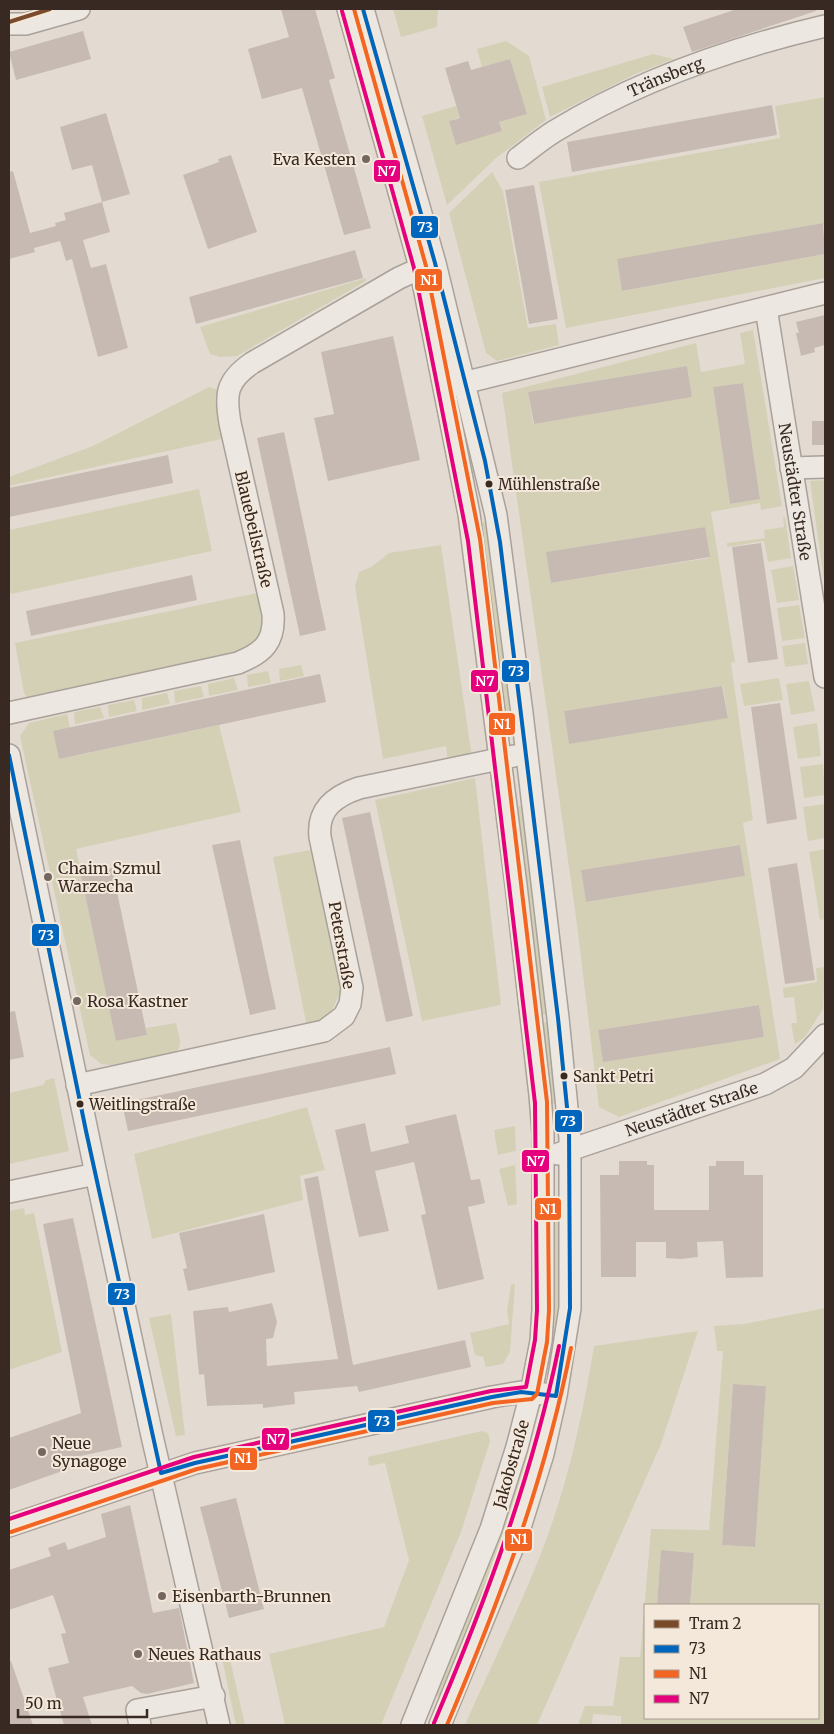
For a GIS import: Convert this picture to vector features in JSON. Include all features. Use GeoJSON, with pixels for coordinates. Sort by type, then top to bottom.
{"type":"FeatureCollection","features":[{"type":"Feature","properties":{"kind":"street"},"geometry":{"type":"LineString","coordinates":[[9,15],[21,9]]}},
{"type":"Feature","properties":{"kind":"street"},"geometry":{"type":"LineString","coordinates":[[9,24],[26,24],[79,9]]}},
{"type":"Feature","properties":{"kind":"street"},"geometry":{"type":"LineString","coordinates":[[348,9],[427,265]]}},
{"type":"Feature","properties":{"kind":"street"},"geometry":{"type":"LineString","coordinates":[[363,9],[427,265]]}},
{"type":"Feature","properties":{"kind":"street","name":"Tränsberg"},"geometry":{"type":"LineString","coordinates":[[518,158],[554,131],[656,80],[784,36],[825,26]]}},
{"type":"Feature","properties":{"kind":"street","name":"Jakobstraße"},"geometry":{"type":"LineString","coordinates":[[427,265],[465,382],[499,533],[563,1063],[570,1150],[570,1308],[556,1396],[543,1454],[517,1537],[440,1725]]}},
{"type":"Feature","properties":{"kind":"street","name":"Jakobstraße"},"geometry":{"type":"LineString","coordinates":[[412,1725],[496,1515],[531,1392],[541,1341],[543,1310],[543,1158],[539,1086],[473,534],[444,388],[427,265]]}},
{"type":"Feature","properties":{"kind":"street","name":"Blauebeilstraße"},"geometry":{"type":"LineString","coordinates":[[9,713],[238,663],[264,648],[272,636],[273,614],[230,423],[227,402],[230,385],[238,373],[252,363],[427,265]]}},
{"type":"Feature","properties":{"kind":"street"},"geometry":{"type":"LineString","coordinates":[[444,388],[825,293]]}},
{"type":"Feature","properties":{"kind":"street","name":"Neustädter Straße"},"geometry":{"type":"LineString","coordinates":[[766,308],[825,677]]}},
{"type":"Feature","properties":{"kind":"street"},"geometry":{"type":"LineString","coordinates":[[791,468],[825,466]]}},
{"type":"Feature","properties":{"kind":"street"},"geometry":{"type":"LineString","coordinates":[[9,755],[96,1174],[161,1473],[214,1696],[219,1725]]}},
{"type":"Feature","properties":{"kind":"street","name":"Peterstraße"},"geometry":{"type":"LineString","coordinates":[[77,1084],[331,1028],[347,1011],[352,988],[320,837],[322,819],[328,805],[337,797],[359,788],[500,758],[527,755]]}},
{"type":"Feature","properties":{"kind":"street","name":"Neustädter Straße"},"geometry":{"type":"LineString","coordinates":[[543,1158],[680,1114],[780,1078],[804,1060],[825,1035]]}},
{"type":"Feature","properties":{"kind":"street"},"geometry":{"type":"LineString","coordinates":[[9,1192],[96,1174]]}},
{"type":"Feature","properties":{"kind":"street"},"geometry":{"type":"LineString","coordinates":[[9,1526],[195,1463],[492,1396],[531,1392],[556,1396]]}},
{"type":"Feature","properties":{"kind":"street"},"geometry":{"type":"LineString","coordinates":[[140,1725],[137,1710],[214,1696]]}},
{"type":"Feature","properties":{"kind":"shaded area"},"geometry":{"type":"Polygon","coordinates":[[[393,9],[438,9],[437,27],[401,37],[393,9]]]}},
{"type":"Feature","properties":{"kind":"shaded area"},"geometry":{"type":"Polygon","coordinates":[[[506,41],[529,56],[546,120],[495,159],[447,205],[422,116],[456,106],[460,117],[449,121],[456,144],[502,131],[499,122],[526,114],[510,59],[482,67],[477,49],[506,41]]]}},
{"type":"Feature","properties":{"kind":"shaded area"},"geometry":{"type":"Polygon","coordinates":[[[653,54],[674,59],[635,74],[550,117],[542,87],[653,54]]]}},
{"type":"Feature","properties":{"kind":"shaded area"},"geometry":{"type":"Polygon","coordinates":[[[825,97],[825,234],[823,223],[617,260],[623,291],[825,254],[825,278],[566,328],[539,182],[780,138],[775,106],[825,97]]]}},
{"type":"Feature","properties":{"kind":"shaded area"},"geometry":{"type":"Polygon","coordinates":[[[492,172],[503,191],[528,328],[556,324],[559,345],[497,361],[486,353],[449,213],[492,172]]]}},
{"type":"Feature","properties":{"kind":"shaded area"},"geometry":{"type":"Polygon","coordinates":[[[366,278],[366,281],[237,356],[220,357],[210,354],[200,327],[366,278]]]}},
{"type":"Feature","properties":{"kind":"shaded area"},"geometry":{"type":"Polygon","coordinates":[[[753,330],[782,506],[761,510],[760,503],[711,512],[735,662],[731,663],[753,820],[743,823],[780,1059],[619,1117],[599,1107],[576,917],[502,393],[696,343],[701,372],[745,364],[740,333],[753,330]],[[687,366],[528,392],[533,424],[692,397],[687,366]],[[743,383],[713,387],[730,504],[760,499],[743,383]],[[705,527],[547,552],[551,583],[709,558],[705,527]],[[723,686],[564,711],[569,743],[728,717],[723,686]],[[740,845],[581,870],[586,902],[745,876],[740,845]],[[759,1005],[598,1030],[603,1061],[764,1037],[759,1005]]]}},
{"type":"Feature","properties":{"kind":"shaded area"},"geometry":{"type":"Polygon","coordinates":[[[209,387],[224,392],[226,438],[9,486],[9,477],[93,446],[209,387]]]}},
{"type":"Feature","properties":{"kind":"shaded area"},"geometry":{"type":"Polygon","coordinates":[[[825,480],[825,588],[810,481],[825,480]]]}},
{"type":"Feature","properties":{"kind":"shaded area"},"geometry":{"type":"Polygon","coordinates":[[[199,489],[212,551],[11,594],[9,583],[9,530],[199,489]]]}},
{"type":"Feature","properties":{"kind":"shaded area"},"geometry":{"type":"Polygon","coordinates":[[[783,517],[785,517],[791,558],[768,562],[764,541],[727,547],[727,543],[765,538],[764,530],[784,527],[783,517]]]}},
{"type":"Feature","properties":{"kind":"shaded area"},"geometry":{"type":"Polygon","coordinates":[[[488,521],[512,710],[505,711],[481,523],[488,521]]]}},
{"type":"Feature","properties":{"kind":"shaded area"},"geometry":{"type":"Polygon","coordinates":[[[441,545],[472,758],[448,762],[446,746],[383,759],[355,586],[359,572],[371,567],[389,553],[441,545]]]}},
{"type":"Feature","properties":{"kind":"shaded area"},"geometry":{"type":"Polygon","coordinates":[[[793,566],[799,600],[777,603],[771,570],[793,566]]]}},
{"type":"Feature","properties":{"kind":"shaded area"},"geometry":{"type":"Polygon","coordinates":[[[262,592],[263,628],[255,640],[238,652],[33,697],[27,697],[24,693],[15,643],[262,592]]]}},
{"type":"Feature","properties":{"kind":"shaded area"},"geometry":{"type":"Polygon","coordinates":[[[799,605],[805,638],[782,641],[777,608],[799,605]]]}},
{"type":"Feature","properties":{"kind":"shaded area"},"geometry":{"type":"Polygon","coordinates":[[[805,643],[808,664],[785,667],[782,646],[805,643]]]}},
{"type":"Feature","properties":{"kind":"shaded area"},"geometry":{"type":"Polygon","coordinates":[[[301,665],[304,676],[280,681],[279,669],[301,665]]]}},
{"type":"Feature","properties":{"kind":"shaded area"},"geometry":{"type":"Polygon","coordinates":[[[268,671],[271,683],[248,687],[247,675],[268,671]]]}},
{"type":"Feature","properties":{"kind":"shaded area"},"geometry":{"type":"Polygon","coordinates":[[[234,678],[238,690],[209,696],[208,684],[234,678]]]}},
{"type":"Feature","properties":{"kind":"shaded area"},"geometry":{"type":"Polygon","coordinates":[[[779,678],[783,700],[744,706],[740,684],[779,678]]]}},
{"type":"Feature","properties":{"kind":"shaded area"},"geometry":{"type":"Polygon","coordinates":[[[809,681],[815,711],[791,715],[786,684],[809,681]]]}},
{"type":"Feature","properties":{"kind":"shaded area"},"geometry":{"type":"Polygon","coordinates":[[[201,686],[204,697],[175,703],[174,691],[201,686]]]}},
{"type":"Feature","properties":{"kind":"shaded area"},"geometry":{"type":"Polygon","coordinates":[[[167,693],[170,704],[142,710],[142,698],[167,693]]]}},
{"type":"Feature","properties":{"kind":"shaded area"},"geometry":{"type":"Polygon","coordinates":[[[134,700],[137,711],[109,717],[108,705],[134,700]]]}},
{"type":"Feature","properties":{"kind":"shaded area"},"geometry":{"type":"Polygon","coordinates":[[[100,707],[104,718],[75,724],[74,712],[100,707]]]}},
{"type":"Feature","properties":{"kind":"shaded area"},"geometry":{"type":"Polygon","coordinates":[[[67,714],[70,728],[60,759],[219,725],[241,812],[76,849],[116,1041],[147,1035],[146,1028],[176,1023],[180,1044],[179,1048],[172,1054],[111,1065],[101,1064],[90,1055],[20,736],[29,723],[67,714]]]}},
{"type":"Feature","properties":{"kind":"shaded area"},"geometry":{"type":"Polygon","coordinates":[[[817,723],[821,756],[798,759],[793,727],[817,723]]]}},
{"type":"Feature","properties":{"kind":"shaded area"},"geometry":{"type":"Polygon","coordinates":[[[823,764],[825,795],[804,798],[800,767],[823,764]]]}},
{"type":"Feature","properties":{"kind":"shaded area"},"geometry":{"type":"Polygon","coordinates":[[[475,778],[501,1005],[422,1021],[375,800],[475,778]]]}},
{"type":"Feature","properties":{"kind":"shaded area"},"geometry":{"type":"Polygon","coordinates":[[[825,804],[825,838],[808,841],[803,807],[825,804]]]}},
{"type":"Feature","properties":{"kind":"shaded area"},"geometry":{"type":"Polygon","coordinates":[[[523,805],[548,1014],[541,1015],[516,806],[523,805]]]}},
{"type":"Feature","properties":{"kind":"shaded area"},"geometry":{"type":"Polygon","coordinates":[[[315,849],[341,990],[331,1013],[307,1027],[273,857],[315,849]]]}},
{"type":"Feature","properties":{"kind":"shaded area"},"geometry":{"type":"Polygon","coordinates":[[[825,849],[825,919],[820,920],[809,852],[825,849]]]}},
{"type":"Feature","properties":{"kind":"shaded area"},"geometry":{"type":"Polygon","coordinates":[[[825,967],[823,1009],[805,1037],[795,1044],[791,1023],[797,1023],[794,997],[784,998],[783,988],[817,982],[816,968],[825,967]]]}},
{"type":"Feature","properties":{"kind":"shaded area"},"geometry":{"type":"Polygon","coordinates":[[[550,1022],[558,1102],[551,1104],[541,1023],[550,1022]]]}},
{"type":"Feature","properties":{"kind":"shaded area"},"geometry":{"type":"Polygon","coordinates":[[[54,1078],[69,1151],[9,1164],[9,1093],[43,1085],[46,1080],[54,1078]]]}},
{"type":"Feature","properties":{"kind":"shaded area"},"geometry":{"type":"Polygon","coordinates":[[[307,1107],[325,1170],[300,1176],[303,1200],[152,1239],[134,1154],[307,1107]]]}},
{"type":"Feature","properties":{"kind":"shaded area"},"geometry":{"type":"Polygon","coordinates":[[[515,1126],[516,1151],[498,1155],[494,1130],[515,1126]]]}},
{"type":"Feature","properties":{"kind":"shaded area"},"geometry":{"type":"Polygon","coordinates":[[[515,1165],[517,1204],[508,1206],[499,1169],[515,1165]]]}},
{"type":"Feature","properties":{"kind":"shaded area"},"geometry":{"type":"Polygon","coordinates":[[[552,1202],[561,1202],[559,1335],[550,1334],[552,1202]]]}},
{"type":"Feature","properties":{"kind":"shaded area"},"geometry":{"type":"Polygon","coordinates":[[[24,1208],[25,1215],[34,1213],[62,1352],[9,1370],[9,1211],[24,1208]]]}},
{"type":"Feature","properties":{"kind":"shaded area"},"geometry":{"type":"Polygon","coordinates":[[[515,1284],[510,1352],[503,1364],[486,1367],[483,1357],[475,1355],[470,1333],[509,1324],[507,1311],[511,1285],[515,1284]]]}},
{"type":"Feature","properties":{"kind":"shaded area"},"geometry":{"type":"Polygon","coordinates":[[[825,1308],[825,1725],[621,1725],[621,1716],[593,1714],[592,1725],[578,1725],[585,1706],[613,1706],[620,1657],[640,1657],[644,1610],[644,1719],[819,1719],[819,1604],[690,1604],[694,1553],[661,1550],[657,1604],[645,1604],[651,1529],[709,1530],[723,1351],[717,1351],[714,1326],[744,1324],[825,1308]],[[733,1384],[722,1545],[754,1547],[766,1386],[733,1384]]]}},
{"type":"Feature","properties":{"kind":"shaded area"},"geometry":{"type":"Polygon","coordinates":[[[171,1314],[185,1435],[176,1436],[149,1318],[171,1314]]]}},
{"type":"Feature","properties":{"kind":"shaded area"},"geometry":{"type":"Polygon","coordinates":[[[698,1331],[661,1444],[537,1725],[465,1725],[525,1593],[552,1523],[574,1448],[594,1346],[698,1331]]]}},
{"type":"Feature","properties":{"kind":"shaded area"},"geometry":{"type":"Polygon","coordinates":[[[482,1431],[488,1433],[490,1441],[461,1532],[381,1725],[285,1725],[269,1654],[384,1627],[409,1560],[385,1463],[369,1466],[368,1457],[482,1431]]]}},
{"type":"Feature","properties":{"kind":"shaded area"},"geometry":{"type":"Polygon","coordinates":[[[525,1455],[532,1457],[502,1548],[441,1698],[434,1695],[525,1455]]]}},
{"type":"Feature","properties":{"kind":"shaded area"},"geometry":{"type":"Polygon","coordinates":[[[227,1647],[245,1725],[236,1725],[220,1649],[227,1647]]]}},
{"type":"Feature","properties":{"kind":"building"},"geometry":{"type":"Polygon","coordinates":[[[281,9],[315,9],[335,78],[329,80],[371,228],[344,235],[302,88],[262,99],[248,49],[289,37],[281,9]]]}},
{"type":"Feature","properties":{"kind":"building"},"geometry":{"type":"Polygon","coordinates":[[[737,9],[815,9],[816,11],[692,52],[683,27],[737,9]]]}},
{"type":"Feature","properties":{"kind":"building"},"geometry":{"type":"Polygon","coordinates":[[[83,31],[91,59],[16,80],[9,52],[83,31]]]}},
{"type":"Feature","properties":{"kind":"building"},"geometry":{"type":"Polygon","coordinates":[[[510,59],[527,114],[499,122],[502,131],[456,145],[449,121],[460,118],[445,68],[468,61],[471,70],[510,59]]]}},
{"type":"Feature","properties":{"kind":"building"},"geometry":{"type":"Polygon","coordinates":[[[772,105],[777,135],[572,172],[567,142],[772,105]]]}},
{"type":"Feature","properties":{"kind":"building"},"geometry":{"type":"Polygon","coordinates":[[[106,113],[130,194],[102,202],[92,165],[72,170],[60,127],[106,113]]]}},
{"type":"Feature","properties":{"kind":"building"},"geometry":{"type":"Polygon","coordinates":[[[231,155],[257,232],[208,249],[183,175],[219,162],[218,159],[231,155]]]}},
{"type":"Feature","properties":{"kind":"building"},"geometry":{"type":"Polygon","coordinates":[[[13,171],[30,233],[56,226],[55,223],[66,220],[64,213],[102,202],[110,232],[83,240],[91,268],[106,264],[128,348],[98,357],[72,259],[66,261],[60,241],[34,248],[35,252],[9,259],[9,172],[13,171]]]}},
{"type":"Feature","properties":{"kind":"building"},"geometry":{"type":"Polygon","coordinates":[[[534,185],[558,319],[529,324],[505,190],[534,185]]]}},
{"type":"Feature","properties":{"kind":"building"},"geometry":{"type":"Polygon","coordinates":[[[823,223],[825,254],[622,291],[617,259],[823,223]]]}},
{"type":"Feature","properties":{"kind":"building"},"geometry":{"type":"Polygon","coordinates":[[[355,250],[363,278],[196,324],[189,297],[355,250]]]}},
{"type":"Feature","properties":{"kind":"building"},"geometry":{"type":"Polygon","coordinates":[[[825,315],[825,345],[814,348],[815,352],[801,356],[796,333],[799,333],[796,322],[825,315]]]}},
{"type":"Feature","properties":{"kind":"building"},"geometry":{"type":"Polygon","coordinates":[[[393,336],[420,460],[328,481],[314,418],[334,414],[321,352],[393,336]]]}},
{"type":"Feature","properties":{"kind":"building"},"geometry":{"type":"Polygon","coordinates":[[[687,366],[692,397],[534,424],[528,392],[687,366]]]}},
{"type":"Feature","properties":{"kind":"building"},"geometry":{"type":"Polygon","coordinates":[[[743,383],[760,499],[730,504],[713,387],[743,383]]]}},
{"type":"Feature","properties":{"kind":"building"},"geometry":{"type":"Polygon","coordinates":[[[812,421],[825,421],[825,445],[812,445],[812,421]]]}},
{"type":"Feature","properties":{"kind":"building"},"geometry":{"type":"Polygon","coordinates":[[[284,432],[326,630],[300,636],[257,438],[284,432]]]}},
{"type":"Feature","properties":{"kind":"building"},"geometry":{"type":"Polygon","coordinates":[[[168,455],[173,483],[9,517],[9,488],[168,455]]]}},
{"type":"Feature","properties":{"kind":"building"},"geometry":{"type":"Polygon","coordinates":[[[705,527],[710,557],[551,583],[546,552],[705,527]]]}},
{"type":"Feature","properties":{"kind":"building"},"geometry":{"type":"Polygon","coordinates":[[[761,543],[778,659],[748,663],[732,547],[761,543]]]}},
{"type":"Feature","properties":{"kind":"building"},"geometry":{"type":"Polygon","coordinates":[[[192,575],[197,600],[31,636],[26,611],[192,575]]]}},
{"type":"Feature","properties":{"kind":"building"},"geometry":{"type":"Polygon","coordinates":[[[320,674],[326,702],[59,759],[53,731],[320,674]]]}},
{"type":"Feature","properties":{"kind":"building"},"geometry":{"type":"Polygon","coordinates":[[[722,686],[728,718],[569,744],[564,711],[722,686]]]}},
{"type":"Feature","properties":{"kind":"building"},"geometry":{"type":"Polygon","coordinates":[[[780,703],[797,819],[767,824],[751,707],[780,703]]]}},
{"type":"Feature","properties":{"kind":"building"},"geometry":{"type":"Polygon","coordinates":[[[370,812],[413,1016],[386,1022],[342,818],[370,812]]]}},
{"type":"Feature","properties":{"kind":"building"},"geometry":{"type":"Polygon","coordinates":[[[240,840],[276,1009],[250,1015],[212,845],[240,840]]]}},
{"type":"Feature","properties":{"kind":"building"},"geometry":{"type":"Polygon","coordinates":[[[740,845],[745,876],[586,902],[581,870],[740,845]]]}},
{"type":"Feature","properties":{"kind":"building"},"geometry":{"type":"Polygon","coordinates":[[[797,863],[815,980],[785,984],[768,868],[797,863]]]}},
{"type":"Feature","properties":{"kind":"building"},"geometry":{"type":"Polygon","coordinates":[[[112,868],[147,1035],[116,1041],[81,875],[112,868]]]}},
{"type":"Feature","properties":{"kind":"building"},"geometry":{"type":"Polygon","coordinates":[[[759,1005],[764,1037],[603,1062],[598,1030],[759,1005]]]}},
{"type":"Feature","properties":{"kind":"building"},"geometry":{"type":"Polygon","coordinates":[[[15,1011],[24,1057],[9,1060],[9,1012],[15,1011]]]}},
{"type":"Feature","properties":{"kind":"building"},"geometry":{"type":"Polygon","coordinates":[[[390,1047],[396,1074],[128,1131],[122,1103],[390,1047]]]}},
{"type":"Feature","properties":{"kind":"building"},"geometry":{"type":"Polygon","coordinates":[[[456,1114],[471,1180],[480,1179],[485,1203],[468,1207],[484,1279],[438,1290],[421,1215],[426,1214],[414,1162],[375,1171],[389,1231],[359,1237],[335,1130],[365,1123],[371,1152],[409,1143],[405,1126],[456,1114]]]}},
{"type":"Feature","properties":{"kind":"building"},"geometry":{"type":"Polygon","coordinates":[[[619,1161],[647,1161],[647,1165],[654,1165],[654,1210],[709,1210],[709,1166],[716,1166],[716,1161],[744,1161],[744,1175],[763,1175],[763,1277],[726,1278],[723,1241],[697,1242],[698,1257],[681,1259],[666,1258],[666,1242],[636,1242],[636,1277],[601,1277],[600,1175],[619,1175],[619,1161]]]}},
{"type":"Feature","properties":{"kind":"building"},"geometry":{"type":"Polygon","coordinates":[[[318,1176],[353,1365],[465,1340],[471,1367],[359,1392],[357,1386],[294,1392],[295,1404],[263,1408],[263,1404],[207,1406],[204,1374],[199,1375],[193,1311],[228,1307],[229,1312],[272,1303],[277,1322],[273,1338],[266,1339],[267,1366],[338,1359],[304,1179],[318,1176]]]}},
{"type":"Feature","properties":{"kind":"building"},"geometry":{"type":"Polygon","coordinates":[[[264,1214],[275,1272],[188,1291],[183,1269],[187,1268],[179,1233],[264,1214]]]}},
{"type":"Feature","properties":{"kind":"building"},"geometry":{"type":"Polygon","coordinates":[[[73,1218],[122,1447],[76,1457],[79,1465],[9,1490],[9,1438],[81,1413],[43,1224],[73,1218]]]}},
{"type":"Feature","properties":{"kind":"building"},"geometry":{"type":"Polygon","coordinates":[[[733,1384],[766,1386],[755,1547],[722,1545],[733,1384]]]}},
{"type":"Feature","properties":{"kind":"building"},"geometry":{"type":"Polygon","coordinates":[[[236,1498],[264,1609],[229,1618],[200,1507],[236,1498]]]}},
{"type":"Feature","properties":{"kind":"building"},"geometry":{"type":"Polygon","coordinates":[[[130,1505],[153,1613],[179,1608],[194,1683],[147,1694],[141,1693],[132,1686],[83,1697],[92,1725],[64,1725],[48,1668],[69,1663],[61,1634],[66,1633],[53,1595],[9,1610],[9,1570],[51,1556],[48,1548],[65,1542],[68,1550],[106,1537],[101,1514],[130,1505]]]}},
{"type":"Feature","properties":{"kind":"building"},"geometry":{"type":"Polygon","coordinates":[[[661,1550],[694,1553],[690,1604],[657,1604],[661,1550]]]}},
{"type":"Feature","properties":{"kind":"building"},"geometry":{"type":"Polygon","coordinates":[[[9,1661],[11,1661],[33,1725],[9,1725],[9,1661]]]}},
{"type":"Feature","properties":{"kind":"tram line","name":"2"},"geometry":{"type":"LineString","coordinates":[[9,22],[50,9]]}},
{"type":"Feature","properties":{"kind":"transit line","name":"N1"},"geometry":{"type":"LineString","coordinates":[[11,1532],[197,1469],[493,1403],[532,1399],[537,1394],[547,1342],[549,1310],[547,1102],[480,539],[426,266],[354,9]]}},
{"type":"Feature","properties":{"kind":"transit line","name":"73"},"geometry":{"type":"LineString","coordinates":[[161,1473],[195,1463],[492,1397],[521,1392],[556,1396],[570,1308],[569,1127],[558,1018],[500,542],[485,461],[435,263],[363,9]]}},
{"type":"Feature","properties":{"kind":"transit line","name":"N7"},"geometry":{"type":"LineString","coordinates":[[9,1519],[194,1457],[491,1391],[526,1387],[535,1340],[537,1310],[535,1103],[468,541],[414,268],[342,11]]}},
{"type":"Feature","properties":{"kind":"transit line","name":"73"},"geometry":{"type":"LineString","coordinates":[[9,755],[86,1131],[161,1473]]}},
{"type":"Feature","properties":{"kind":"transit line","name":"N7"},"geometry":{"type":"LineString","coordinates":[[434,1723],[472,1631],[506,1537],[535,1443],[559,1346]]}},
{"type":"Feature","properties":{"kind":"transit line","name":"N1"},"geometry":{"type":"LineString","coordinates":[[447,1725],[485,1633],[519,1540],[548,1445],[571,1348]]}},
{"type":"Feature","properties":{"kind":"place","name":"Eva Kesten"},"geometry":{"type":"Point","coordinates":[366,159]}},
{"type":"Feature","properties":{"kind":"place","name":"Mühlenstraße"},"geometry":{"type":"Point","coordinates":[489,484]}},
{"type":"Feature","properties":{"kind":"place","name":"Chaim Szmul Warzecha"},"geometry":{"type":"Point","coordinates":[48,877]}},
{"type":"Feature","properties":{"kind":"place","name":"Rosa Kastner"},"geometry":{"type":"Point","coordinates":[77,1001]}},
{"type":"Feature","properties":{"kind":"place","name":"Sankt Petri"},"geometry":{"type":"Point","coordinates":[564,1076]}},
{"type":"Feature","properties":{"kind":"place","name":"Weitlingstraße"},"geometry":{"type":"Point","coordinates":[80,1104]}},
{"type":"Feature","properties":{"kind":"place","name":"Neue Synagoge"},"geometry":{"type":"Point","coordinates":[42,1452]}},
{"type":"Feature","properties":{"kind":"place","name":"Eisenbarth-Brunnen"},"geometry":{"type":"Point","coordinates":[162,1596]}},
{"type":"Feature","properties":{"kind":"place","name":"Neues Rathaus"},"geometry":{"type":"Point","coordinates":[138,1654]}}]}
